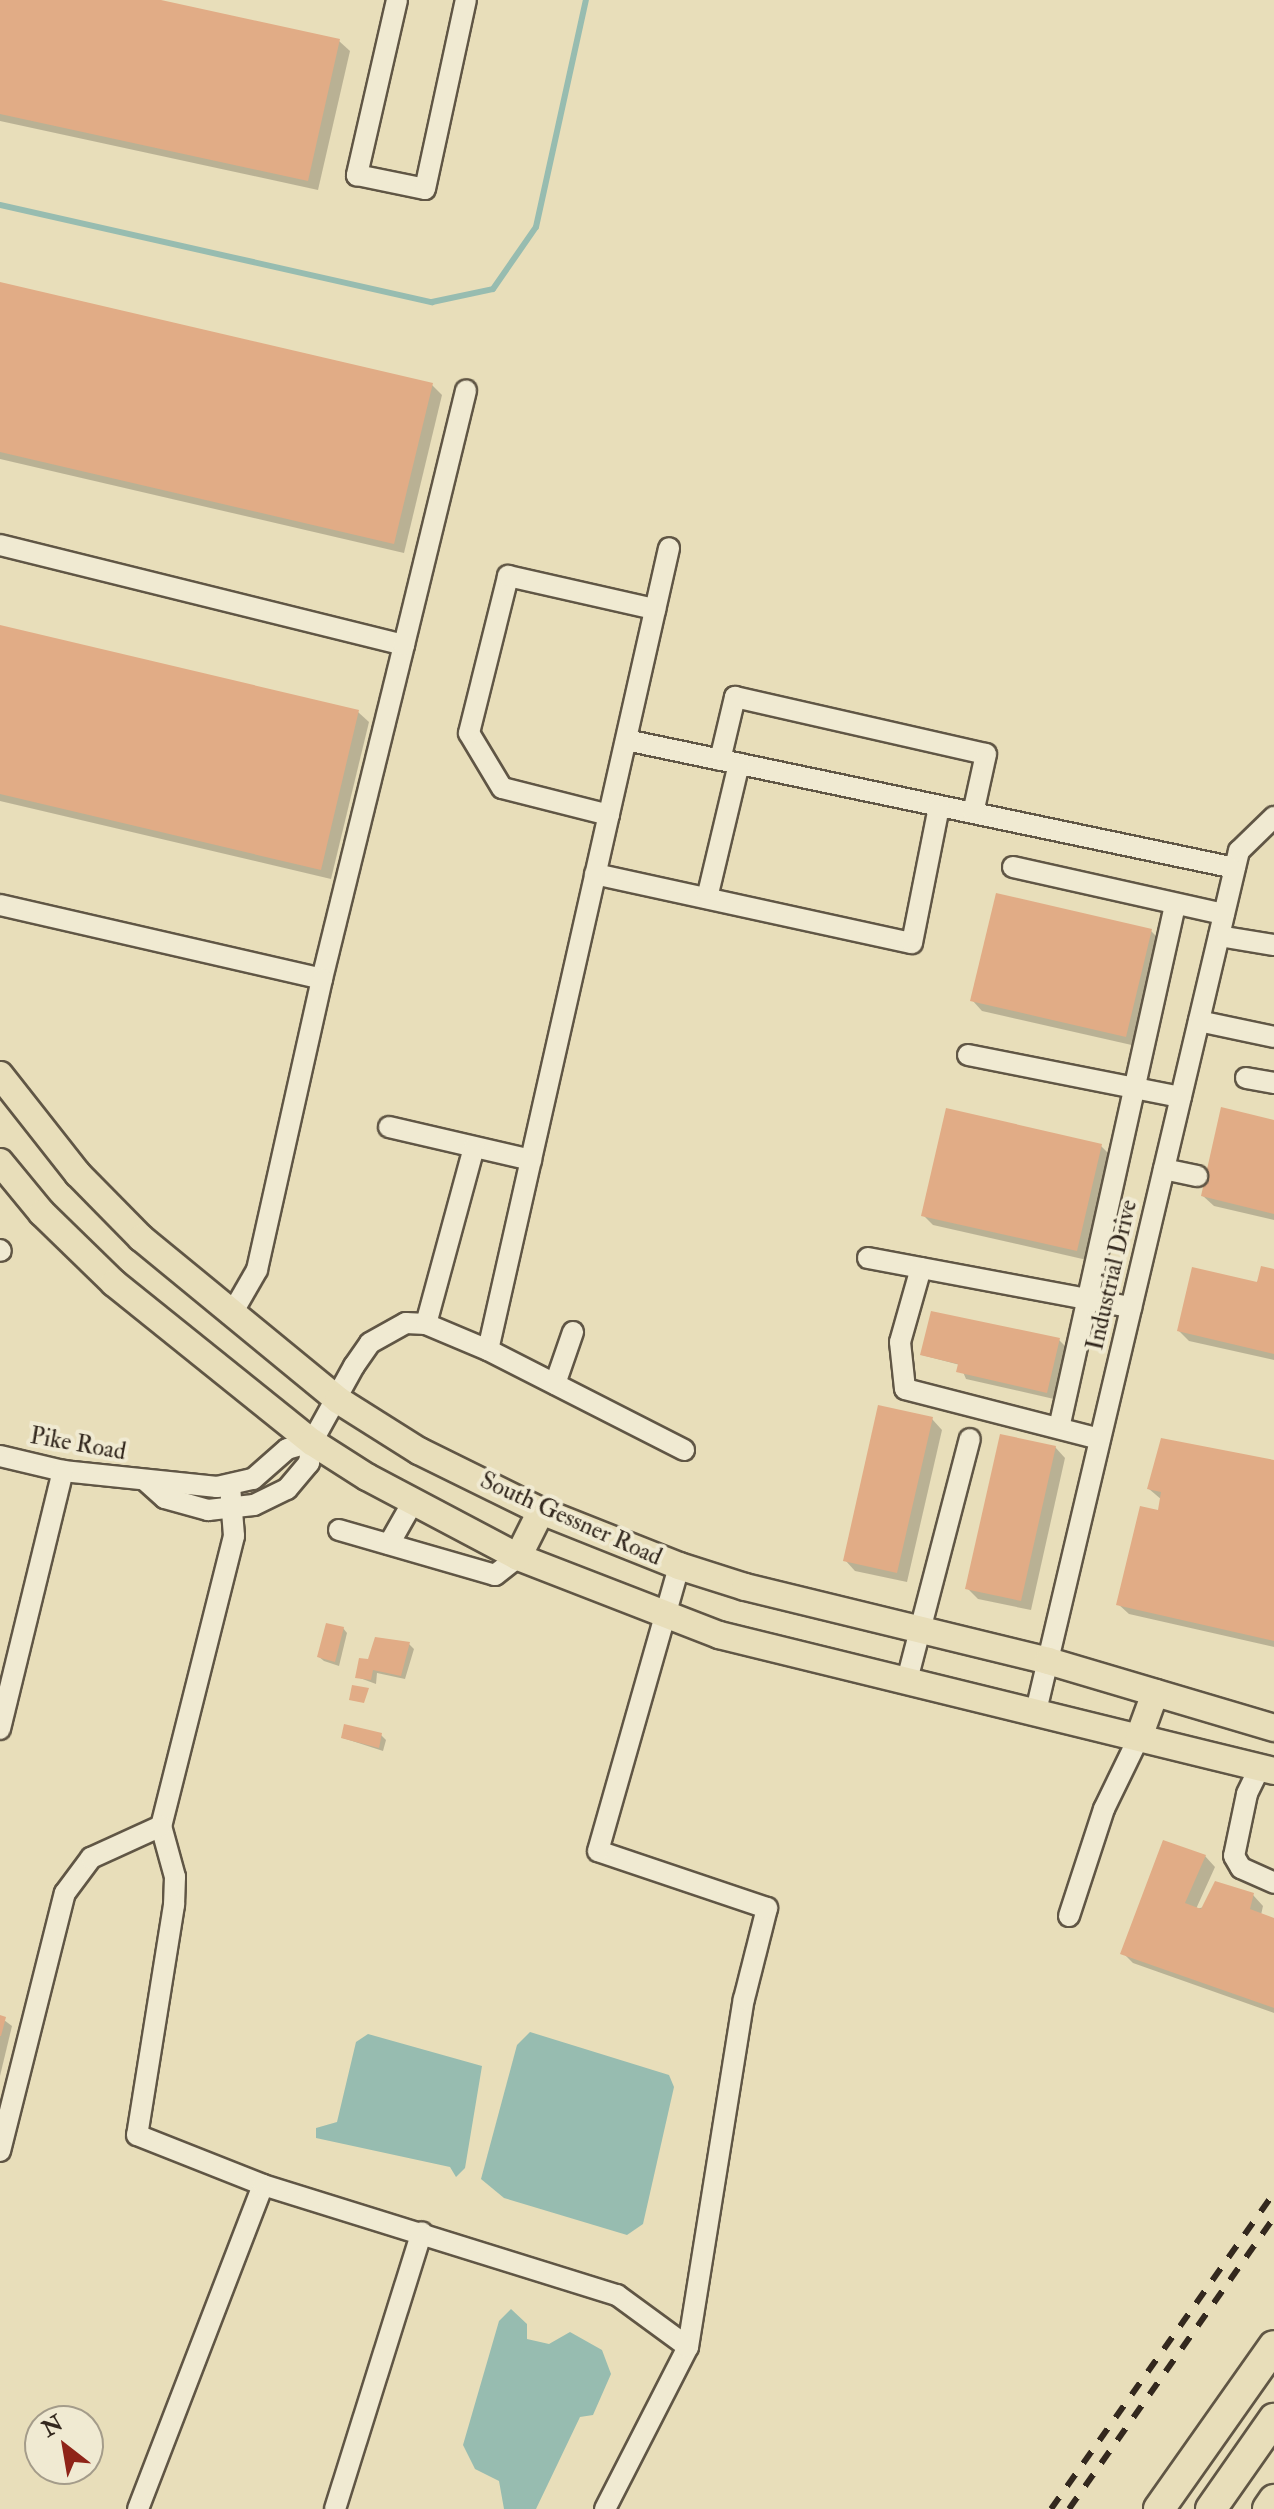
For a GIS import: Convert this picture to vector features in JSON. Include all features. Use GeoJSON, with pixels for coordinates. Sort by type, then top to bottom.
{"type":"FeatureCollection","features":[{"type":"Feature","properties":{"kind":"highway"},"geometry":{"type":"LineString","coordinates":[[1159,2509],[1274,2346]]}},
{"type":"Feature","properties":{"kind":"highway"},"geometry":{"type":"LineString","coordinates":[[1211,2509],[1274,2419]]}},
{"type":"Feature","properties":{"kind":"highway"},"geometry":{"type":"LineString","coordinates":[[1268,2509],[1274,2500]]}},
{"type":"Feature","properties":{"kind":"main road","name":"South Gessner Road"},"geometry":{"type":"LineString","coordinates":[[0,1075],[78,1174],[141,1238],[338,1400],[419,1451],[541,1511],[679,1566],[920,1632],[1048,1661],[1274,1728]]}},
{"type":"Feature","properties":{"kind":"main road","name":"South Gessner Road"},"geometry":{"type":"LineString","coordinates":[[0,1162],[42,1213],[114,1283],[312,1442],[413,1502],[518,1557],[719,1635],[1267,1769]]}},
{"type":"Feature","properties":{"kind":"main road"},"geometry":{"type":"LineString","coordinates":[[518,1557],[541,1511]]}},
{"type":"Feature","properties":{"kind":"main road"},"geometry":{"type":"LineString","coordinates":[[1139,1737],[1155,1693]]}},
{"type":"Feature","properties":{"kind":"main road"},"geometry":{"type":"LineString","coordinates":[[1267,1769],[1274,1728]]}},
{"type":"Feature","properties":{"kind":"street"},"geometry":{"type":"LineString","coordinates":[[397,0],[357,175],[425,189],[466,0]]}},
{"type":"Feature","properties":{"kind":"street"},"geometry":{"type":"LineString","coordinates":[[231,1315],[257,1270],[322,979],[466,390]]}},
{"type":"Feature","properties":{"kind":"street"},"geometry":{"type":"LineString","coordinates":[[0,545],[404,645]]}},
{"type":"Feature","properties":{"kind":"street"},"geometry":{"type":"LineString","coordinates":[[488,1350],[669,548]]}},
{"type":"Feature","properties":{"kind":"street"},"geometry":{"type":"LineString","coordinates":[[609,815],[502,788],[469,733],[508,576],[655,609]]}},
{"type":"Feature","properties":{"kind":"street"},"geometry":{"type":"LineString","coordinates":[[707,898],[729,762],[735,697],[986,754],[973,813]]}},
{"type":"Feature","properties":{"kind":"street"},"geometry":{"type":"LineString","coordinates":[[626,740],[939,807],[1237,859],[1274,817]]}},
{"type":"Feature","properties":{"kind":"street"},"geometry":{"type":"LineString","coordinates":[[595,874],[912,943],[939,807]]}},
{"type":"Feature","properties":{"kind":"street","name":"Industrial Drive"},"geometry":{"type":"LineString","coordinates":[[1036,1711],[1237,859]]}},
{"type":"Feature","properties":{"kind":"street"},"geometry":{"type":"LineString","coordinates":[[1013,867],[1224,914]]}},
{"type":"Feature","properties":{"kind":"street"},"geometry":{"type":"LineString","coordinates":[[0,905],[322,979]]}},
{"type":"Feature","properties":{"kind":"street"},"geometry":{"type":"LineString","coordinates":[[1059,1428],[1175,905]]}},
{"type":"Feature","properties":{"kind":"street"},"geometry":{"type":"LineString","coordinates":[[1219,936],[1274,945]]}},
{"type":"Feature","properties":{"kind":"street"},"geometry":{"type":"LineString","coordinates":[[1199,1021],[1274,1037]]}},
{"type":"Feature","properties":{"kind":"street"},"geometry":{"type":"LineString","coordinates":[[968,1055],[1181,1097]]}},
{"type":"Feature","properties":{"kind":"street"},"geometry":{"type":"LineString","coordinates":[[1246,1078],[1274,1083]]}},
{"type":"Feature","properties":{"kind":"street"},"geometry":{"type":"LineString","coordinates":[[389,1127],[531,1160]]}},
{"type":"Feature","properties":{"kind":"street"},"geometry":{"type":"LineString","coordinates":[[474,1147],[426,1324],[488,1350],[684,1450]]}},
{"type":"Feature","properties":{"kind":"street"},"geometry":{"type":"LineString","coordinates":[[1164,1169],[1197,1176]]}},
{"type":"Feature","properties":{"kind":"street"},"geometry":{"type":"LineString","coordinates":[[868,1258],[1131,1307]]}},
{"type":"Feature","properties":{"kind":"street"},"geometry":{"type":"LineString","coordinates":[[921,1268],[900,1342],[905,1389],[1100,1439]]}},
{"type":"Feature","properties":{"kind":"street","name":"Pike Road"},"geometry":{"type":"LineString","coordinates":[[147,1482],[165,1498],[208,1510],[232,1510],[287,1489],[309,1463],[312,1442],[370,1343],[406,1323],[426,1324]]}},
{"type":"Feature","properties":{"kind":"street"},"geometry":{"type":"LineString","coordinates":[[555,1384],[573,1332]]}},
{"type":"Feature","properties":{"kind":"street"},"geometry":{"type":"LineString","coordinates":[[907,1680],[970,1439]]}},
{"type":"Feature","properties":{"kind":"street","name":"Pike Road"},"geometry":{"type":"LineString","coordinates":[[0,1456],[63,1471],[147,1482],[230,1486],[268,1470],[287,1449],[312,1442]]}},
{"type":"Feature","properties":{"kind":"street"},"geometry":{"type":"LineString","coordinates":[[0,1729],[63,1471]]}},
{"type":"Feature","properties":{"kind":"street"},"geometry":{"type":"LineString","coordinates":[[230,1486],[234,1536],[161,1826],[175,1877],[174,1905],[137,2135],[263,2185],[617,2295],[688,2347]]}},
{"type":"Feature","properties":{"kind":"street"},"geometry":{"type":"LineString","coordinates":[[389,1544],[413,1502]]}},
{"type":"Feature","properties":{"kind":"street"},"geometry":{"type":"LineString","coordinates":[[339,1530],[495,1575],[518,1557]]}},
{"type":"Feature","properties":{"kind":"street"},"geometry":{"type":"LineString","coordinates":[[605,2509],[688,2347],[744,1999],[767,1908],[598,1851],[679,1566]]}},
{"type":"Feature","properties":{"kind":"street"},"geometry":{"type":"LineString","coordinates":[[1069,1916],[1104,1809],[1139,1737]]}},
{"type":"Feature","properties":{"kind":"street"},"geometry":{"type":"LineString","coordinates":[[1267,1769],[1247,1794],[1234,1856],[1241,1868],[1274,1883]]}},
{"type":"Feature","properties":{"kind":"street"},"geometry":{"type":"LineString","coordinates":[[0,2151],[65,1893],[91,1858],[161,1826]]}},
{"type":"Feature","properties":{"kind":"street"},"geometry":{"type":"LineString","coordinates":[[138,2509],[263,2185]]}},
{"type":"Feature","properties":{"kind":"street"},"geometry":{"type":"LineString","coordinates":[[335,2509],[422,2232]]}},
{"type":"Feature","properties":{"kind":"water"},"geometry":{"type":"Polygon","coordinates":[[[530,2032],[669,2075],[674,2087],[643,2224],[627,2235],[504,2198],[481,2179],[517,2045],[530,2032]]]}},
{"type":"Feature","properties":{"kind":"water"},"geometry":{"type":"Polygon","coordinates":[[[368,2034],[482,2066],[465,2168],[456,2177],[450,2167],[316,2138],[316,2128],[337,2122],[356,2042],[368,2034]]]}},
{"type":"Feature","properties":{"kind":"water"},"geometry":{"type":"Polygon","coordinates":[[[511,2309],[527,2324],[527,2339],[549,2344],[570,2332],[602,2350],[611,2374],[593,2415],[580,2417],[536,2509],[504,2509],[499,2481],[475,2469],[463,2445],[499,2321],[511,2309]]]}},
{"type":"Feature","properties":{"kind":"building"},"geometry":{"type":"Polygon","coordinates":[[[0,0],[161,0],[340,39],[308,181],[0,114],[0,0]]]}},
{"type":"Feature","properties":{"kind":"building"},"geometry":{"type":"Polygon","coordinates":[[[0,282],[433,383],[394,544],[0,452],[0,282]]]}},
{"type":"Feature","properties":{"kind":"building"},"geometry":{"type":"Polygon","coordinates":[[[0,625],[359,710],[321,870],[0,794],[0,625]]]}},
{"type":"Feature","properties":{"kind":"building"},"geometry":{"type":"Polygon","coordinates":[[[996,893],[1152,929],[1126,1037],[970,1001],[996,893]]]}},
{"type":"Feature","properties":{"kind":"building"},"geometry":{"type":"Polygon","coordinates":[[[1221,1107],[1274,1120],[1274,1214],[1201,1196],[1221,1107]]]}},
{"type":"Feature","properties":{"kind":"building"},"geometry":{"type":"Polygon","coordinates":[[[946,1108],[1102,1144],[1077,1251],[921,1216],[946,1108]]]}},
{"type":"Feature","properties":{"kind":"building"},"geometry":{"type":"Polygon","coordinates":[[[1261,1266],[1274,1269],[1274,1354],[1177,1331],[1192,1267],[1257,1282],[1261,1266]]]}},
{"type":"Feature","properties":{"kind":"building"},"geometry":{"type":"Polygon","coordinates":[[[931,1311],[1060,1338],[1047,1393],[956,1372],[958,1364],[920,1355],[931,1311]]]}},
{"type":"Feature","properties":{"kind":"building"},"geometry":{"type":"Polygon","coordinates":[[[878,1405],[933,1417],[897,1573],[843,1561],[878,1405]]]}},
{"type":"Feature","properties":{"kind":"building"},"geometry":{"type":"Polygon","coordinates":[[[1000,1434],[1056,1446],[1021,1601],[965,1589],[1000,1434]]]}},
{"type":"Feature","properties":{"kind":"building"},"geometry":{"type":"Polygon","coordinates":[[[1161,1438],[1274,1460],[1274,1641],[1116,1605],[1140,1506],[1158,1510],[1161,1492],[1147,1489],[1161,1438]]]}},
{"type":"Feature","properties":{"kind":"building"},"geometry":{"type":"Polygon","coordinates":[[[326,1623],[344,1627],[335,1662],[317,1657],[326,1623]]]}},
{"type":"Feature","properties":{"kind":"building"},"geometry":{"type":"Polygon","coordinates":[[[375,1637],[410,1642],[401,1676],[373,1670],[371,1680],[355,1678],[359,1658],[368,1659],[375,1637]]]}},
{"type":"Feature","properties":{"kind":"building"},"geometry":{"type":"Polygon","coordinates":[[[352,1685],[369,1688],[364,1703],[349,1700],[352,1685]]]}},
{"type":"Feature","properties":{"kind":"building"},"geometry":{"type":"Polygon","coordinates":[[[344,1724],[382,1733],[379,1748],[341,1738],[344,1724]]]}},
{"type":"Feature","properties":{"kind":"building"},"geometry":{"type":"Polygon","coordinates":[[[1163,1840],[1206,1855],[1185,1903],[1201,1909],[1215,1881],[1254,1893],[1250,1909],[1274,1918],[1274,2008],[1120,1954],[1163,1840]]]}},
{"type":"Feature","properties":{"kind":"building"},"geometry":{"type":"Polygon","coordinates":[[[0,2015],[6,2017],[1,2036],[0,2036],[0,2015]]]}},
{"type":"Feature","properties":{"kind":"waterway"},"geometry":{"type":"LineString","coordinates":[[0,205],[432,302],[493,289],[536,227],[586,0]]}},
{"type":"Feature","properties":{"kind":"railway"},"geometry":{"type":"LineString","coordinates":[[1051,2509],[1274,2193]]}},
{"type":"Feature","properties":{"kind":"railway"},"geometry":{"type":"LineString","coordinates":[[1069,2509],[1274,2217]]}}]}
